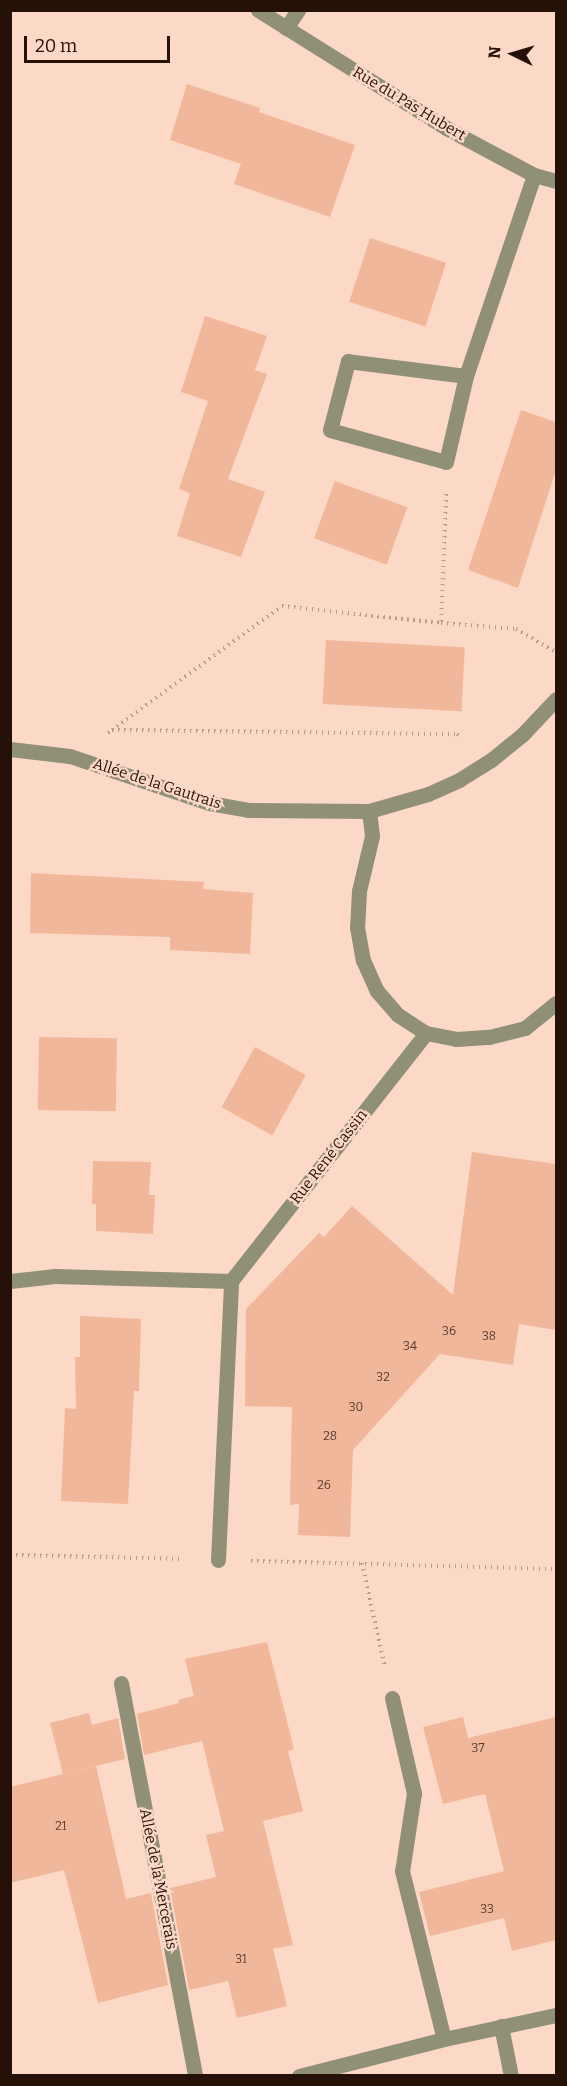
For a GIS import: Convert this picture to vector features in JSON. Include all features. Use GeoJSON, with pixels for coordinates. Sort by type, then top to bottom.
{"type":"FeatureCollection","features":[{"type":"Feature","properties":{"kind":"street","name":"Rue du Pas Hubert"},"geometry":{"type":"LineString","coordinates":[[258,10],[446,128],[534,175],[556,181]]}},
{"type":"Feature","properties":{"kind":"street"},"geometry":{"type":"LineString","coordinates":[[286,28],[298,10]]}},
{"type":"Feature","properties":{"kind":"street"},"geometry":{"type":"LineString","coordinates":[[466,376],[348,361],[330,430],[446,462],[466,376],[534,175]]}},
{"type":"Feature","properties":{"kind":"street","name":"Allée de la Gautrais"},"geometry":{"type":"LineString","coordinates":[[10,749],[70,756],[209,804],[259,810],[369,811],[428,794],[491,760],[522,735],[556,699]]}},
{"type":"Feature","properties":{"kind":"street"},"geometry":{"type":"LineString","coordinates":[[369,811],[372,836],[359,891],[357,927],[363,960],[377,991],[398,1015],[426,1033],[457,1039],[489,1037],[525,1028],[556,1003]]}},
{"type":"Feature","properties":{"kind":"street","name":"Rue René Cassin"},"geometry":{"type":"LineString","coordinates":[[231,1281],[426,1033]]}},
{"type":"Feature","properties":{"kind":"street"},"geometry":{"type":"LineString","coordinates":[[10,1281],[55,1276],[231,1281],[218,1560]]}},
{"type":"Feature","properties":{"kind":"street","name":"Allée de la Mercerais"},"geometry":{"type":"LineString","coordinates":[[121,1683],[195,2076]]}},
{"type":"Feature","properties":{"kind":"street"},"geometry":{"type":"LineString","coordinates":[[392,1698],[414,1793],[402,1871],[444,2039]]}},
{"type":"Feature","properties":{"kind":"street"},"geometry":{"type":"LineString","coordinates":[[299,2076],[444,2039],[556,2015]]}},
{"type":"Feature","properties":{"kind":"street"},"geometry":{"type":"LineString","coordinates":[[501,2026],[512,2076]]}},
{"type":"Feature","properties":{"kind":"path"},"geometry":{"type":"LineString","coordinates":[[441,623],[446,462]]}},
{"type":"Feature","properties":{"kind":"path"},"geometry":{"type":"LineString","coordinates":[[70,756],[112,730],[282,606],[516,629],[556,652]]}},
{"type":"Feature","properties":{"kind":"path"},"geometry":{"type":"LineString","coordinates":[[112,730],[457,734],[491,760]]}},
{"type":"Feature","properties":{"kind":"path"},"geometry":{"type":"LineString","coordinates":[[10,1555],[556,1569]]}},
{"type":"Feature","properties":{"kind":"path"},"geometry":{"type":"LineString","coordinates":[[362,1563],[392,1698]]}},
{"type":"Feature","properties":{"kind":"building"},"geometry":{"type":"Polygon","coordinates":[[[187,84],[260,108],[259,112],[355,145],[330,217],[234,184],[241,164],[170,140],[187,84]]]}},
{"type":"Feature","properties":{"kind":"building"},"geometry":{"type":"Polygon","coordinates":[[[370,238],[446,263],[425,326],[349,302],[370,238]]]}},
{"type":"Feature","properties":{"kind":"building"},"geometry":{"type":"Polygon","coordinates":[[[205,316],[267,336],[255,370],[267,374],[228,479],[265,492],[241,557],[177,536],[190,493],[179,489],[208,401],[181,392],[205,316]]]}},
{"type":"Feature","properties":{"kind":"building"},"geometry":{"type":"Polygon","coordinates":[[[521,410],[556,422],[556,470],[518,588],[468,570],[521,410]]]}},
{"type":"Feature","properties":{"kind":"building"},"geometry":{"type":"Polygon","coordinates":[[[335,481],[407,507],[386,565],[314,538],[335,481]]]}},
{"type":"Feature","properties":{"kind":"building"},"geometry":{"type":"Polygon","coordinates":[[[326,640],[465,647],[461,711],[323,704],[326,640]]]}},
{"type":"Feature","properties":{"kind":"building"},"geometry":{"type":"Polygon","coordinates":[[[31,873],[204,882],[203,889],[253,893],[250,954],[170,950],[170,937],[30,933],[31,873]]]}},
{"type":"Feature","properties":{"kind":"building"},"geometry":{"type":"Polygon","coordinates":[[[39,1037],[117,1038],[116,1111],[38,1110],[39,1037]]]}},
{"type":"Feature","properties":{"kind":"building"},"geometry":{"type":"Polygon","coordinates":[[[255,1047],[306,1075],[272,1135],[222,1107],[255,1047]]]}},
{"type":"Feature","properties":{"kind":"building"},"geometry":{"type":"Polygon","coordinates":[[[472,1152],[556,1164],[556,1330],[519,1324],[513,1365],[440,1354],[353,1450],[350,1537],[298,1535],[299,1504],[290,1505],[292,1407],[245,1406],[246,1309],[319,1233],[324,1237],[352,1206],[453,1295],[472,1152]]]}},
{"type":"Feature","properties":{"kind":"building"},"geometry":{"type":"Polygon","coordinates":[[[93,1161],[151,1162],[149,1195],[155,1195],[153,1234],[96,1231],[96,1204],[92,1204],[93,1161]]]}},
{"type":"Feature","properties":{"kind":"building"},"geometry":{"type":"Polygon","coordinates":[[[80,1316],[141,1319],[139,1391],[134,1391],[128,1504],[61,1501],[65,1408],[76,1409],[75,1357],[80,1357],[80,1316]]]}},
{"type":"Feature","properties":{"kind":"building"},"geometry":{"type":"Polygon","coordinates":[[[267,1642],[294,1749],[288,1751],[303,1811],[263,1821],[293,1945],[273,1949],[287,2006],[237,2018],[228,1981],[189,1990],[170,1888],[216,1877],[206,1835],[224,1831],[202,1741],[144,1755],[137,1714],[179,1703],[178,1700],[194,1696],[185,1659],[267,1642]]]}},
{"type":"Feature","properties":{"kind":"building"},"geometry":{"type":"Polygon","coordinates":[[[89,1713],[92,1725],[118,1718],[125,1759],[63,1774],[50,1723],[89,1713]]]}},
{"type":"Feature","properties":{"kind":"building"},"geometry":{"type":"Polygon","coordinates":[[[463,1717],[468,1738],[556,1717],[556,1940],[512,1951],[504,1918],[430,1936],[419,1892],[504,1871],[485,1794],[443,1804],[423,1727],[463,1717]]]}},
{"type":"Feature","properties":{"kind":"building"},"geometry":{"type":"Polygon","coordinates":[[[96,1766],[126,1899],[151,1893],[168,1985],[98,2003],[64,1870],[10,1883],[10,1787],[96,1766]]]}}]}
